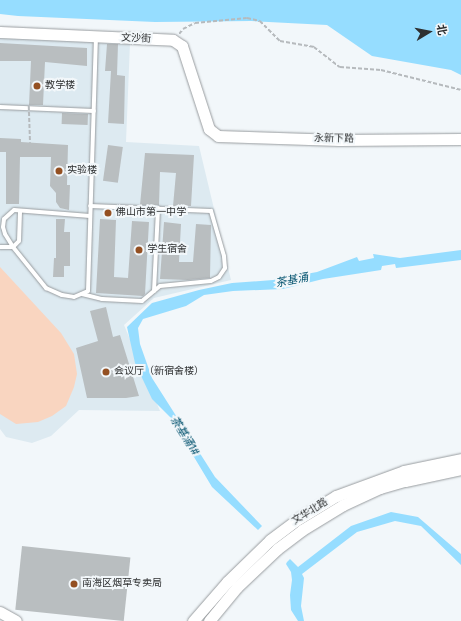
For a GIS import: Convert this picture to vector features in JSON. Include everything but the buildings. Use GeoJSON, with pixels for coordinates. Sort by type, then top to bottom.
{"type":"FeatureCollection","features":[{"type":"Feature","properties":{"kind":"main road","name":"文沙街"},"geometry":{"type":"LineString","coordinates":[[0,32],[96,38],[173,40]]}},
{"type":"Feature","properties":{"kind":"main road","name":"永新下路"},"geometry":{"type":"LineString","coordinates":[[173,40],[182,46],[209,129],[218,136],[339,140],[461,139]]}},
{"type":"Feature","properties":{"kind":"main road","name":"文华北路"},"geometry":{"type":"LineString","coordinates":[[193,621],[227,582],[270,540],[295,521],[336,496],[404,471],[461,459]]}},
{"type":"Feature","properties":{"kind":"main road","name":"文华北路"},"geometry":{"type":"LineString","coordinates":[[209,621],[237,587],[277,549],[302,530],[343,505],[380,488],[461,469]]}},
{"type":"Feature","properties":{"kind":"main road"},"geometry":{"type":"LineString","coordinates":[[0,612],[16,621]]}},
{"type":"Feature","properties":{"kind":"lane"},"geometry":{"type":"LineString","coordinates":[[90,216],[14,210],[4,220],[4,234],[46,288],[62,296],[74,297],[88,291],[96,38]]}},
{"type":"Feature","properties":{"kind":"lane"},"geometry":{"type":"LineString","coordinates":[[0,107],[94,111]]}},
{"type":"Feature","properties":{"kind":"lane"},"geometry":{"type":"LineString","coordinates":[[82,294],[102,298],[142,302],[160,286],[211,281],[219,277],[225,268],[224,256],[211,211],[90,206]]}},
{"type":"Feature","properties":{"kind":"lane"},"geometry":{"type":"LineString","coordinates":[[154,291],[158,208]]}},
{"type":"Feature","properties":{"kind":"lane"},"geometry":{"type":"LineString","coordinates":[[0,247],[13,247],[19,241],[20,211]]}},
{"type":"Feature","properties":{"kind":"path"},"geometry":{"type":"LineString","coordinates":[[173,40],[183,29],[195,23],[247,18],[260,21],[280,41],[314,47],[340,67],[381,70],[434,81],[461,90]]}},
{"type":"Feature","properties":{"kind":"path"},"geometry":{"type":"LineString","coordinates":[[29,106],[30,143]]}},
{"type":"Feature","properties":{"kind":"shaded area","name":"佛山市第一中学"},"geometry":{"type":"Polygon","coordinates":[[[0,30],[130,43],[126,142],[199,146],[231,280],[154,298],[124,325],[160,411],[79,410],[51,436],[32,443],[6,437],[0,429],[0,30]]]}},
{"type":"Feature","properties":{"kind":"shaded area"},"geometry":{"type":"Polygon","coordinates":[[[0,267],[61,333],[74,354],[77,374],[74,387],[66,406],[52,416],[38,422],[16,424],[0,414],[0,267]]]}},
{"type":"Feature","properties":{"kind":"water"},"geometry":{"type":"Polygon","coordinates":[[[0,0],[461,0],[461,75],[451,70],[372,56],[327,25],[251,21],[155,22],[18,16],[0,14],[0,0]]]}},
{"type":"Feature","properties":{"kind":"water"},"geometry":{"type":"Polygon","coordinates":[[[461,250],[461,260],[396,268],[395,264],[382,266],[381,270],[323,279],[283,289],[233,291],[204,295],[186,306],[143,319],[138,328],[140,344],[152,378],[215,477],[262,526],[258,530],[212,487],[170,417],[152,399],[135,363],[127,327],[152,303],[199,290],[232,283],[273,280],[317,272],[357,257],[359,261],[374,258],[373,254],[400,258],[461,250]]]}},
{"type":"Feature","properties":{"kind":"water"},"geometry":{"type":"Polygon","coordinates":[[[391,512],[418,517],[461,554],[461,565],[421,526],[395,521],[357,532],[302,574],[304,578],[301,606],[304,621],[298,621],[291,610],[290,595],[292,580],[291,572],[286,564],[287,562],[290,559],[298,567],[351,526],[391,512]]]}},
{"type":"Feature","properties":{"kind":"place","name":"教学楼"},"geometry":{"type":"Point","coordinates":[37,86]}},
{"type":"Feature","properties":{"kind":"place","name":"实验楼"},"geometry":{"type":"Point","coordinates":[59,171]}},
{"type":"Feature","properties":{"kind":"place","name":"佛山市第一中学"},"geometry":{"type":"Point","coordinates":[108,213]}},
{"type":"Feature","properties":{"kind":"place","name":"学生宿舍"},"geometry":{"type":"Point","coordinates":[139,250]}},
{"type":"Feature","properties":{"kind":"place","name":"会议厅（新宿舍楼）"},"geometry":{"type":"Point","coordinates":[106,372]}},
{"type":"Feature","properties":{"kind":"place","name":"南海区烟草专卖局"},"geometry":{"type":"Point","coordinates":[74,584]}},
{"type":"Feature","properties":{"kind":"water label","name":"茶基涌"},"geometry":{"type":"Point","coordinates":[292,281]}},
{"type":"Feature","properties":{"kind":"water label","name":"茶基涌1#"},"geometry":{"type":"Point","coordinates":[184,436]}}]}
